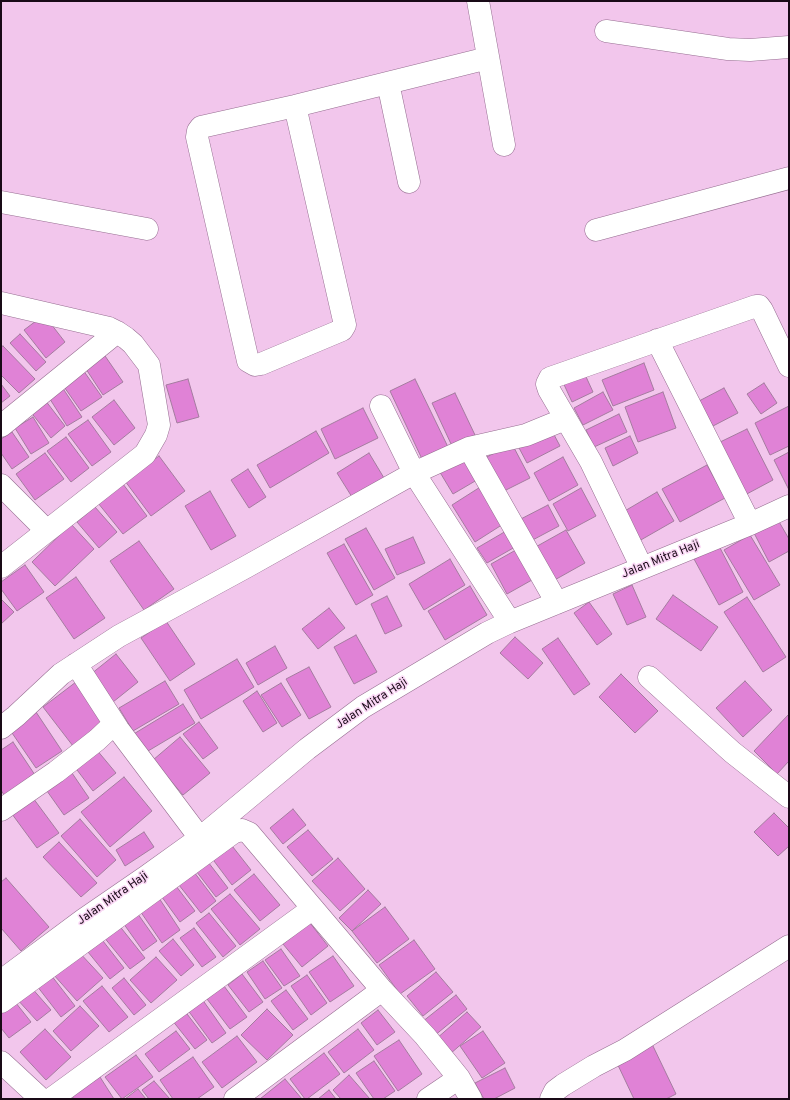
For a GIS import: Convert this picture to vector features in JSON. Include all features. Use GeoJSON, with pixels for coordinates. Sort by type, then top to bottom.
{"type":"FeatureCollection","features":[{"type":"Feature","properties":{"kind":"street"},"geometry":{"type":"LineString","coordinates":[[478,1],[504,145]]}},
{"type":"Feature","properties":{"kind":"street"},"geometry":{"type":"LineString","coordinates":[[606,31],[728,49],[750,50],[789,46]]}},
{"type":"Feature","properties":{"kind":"street"},"geometry":{"type":"LineString","coordinates":[[295,106],[346,326],[342,330],[261,364],[255,365],[248,361],[196,137],[201,127],[295,106],[488,58]]}},
{"type":"Feature","properties":{"kind":"street"},"geometry":{"type":"LineString","coordinates":[[388,83],[409,182]]}},
{"type":"Feature","properties":{"kind":"street"},"geometry":{"type":"LineString","coordinates":[[596,230],[789,178]]}},
{"type":"Feature","properties":{"kind":"street"},"geometry":{"type":"LineString","coordinates":[[1,202],[146,229]]}},
{"type":"Feature","properties":{"kind":"street"},"geometry":{"type":"LineString","coordinates":[[1,303],[109,328],[133,344],[149,365],[159,425],[156,435],[145,454],[1,567]]}},
{"type":"Feature","properties":{"kind":"street"},"geometry":{"type":"LineString","coordinates":[[642,568],[591,462],[549,390],[547,384],[550,378],[756,306],[759,306],[762,310],[789,366]]}},
{"type":"Feature","properties":{"kind":"street"},"geometry":{"type":"LineString","coordinates":[[1,426],[117,332]]}},
{"type":"Feature","properties":{"kind":"street"},"geometry":{"type":"LineString","coordinates":[[657,340],[750,524]]}},
{"type":"Feature","properties":{"kind":"street"},"geometry":{"type":"LineString","coordinates":[[381,406],[414,473],[510,622]]}},
{"type":"Feature","properties":{"kind":"street"},"geometry":{"type":"LineString","coordinates":[[1,728],[61,674],[119,636],[414,473],[469,448],[526,435],[565,419]]}},
{"type":"Feature","properties":{"kind":"street"},"geometry":{"type":"LineString","coordinates":[[469,448],[557,603]]}},
{"type":"Feature","properties":{"kind":"street"},"geometry":{"type":"LineString","coordinates":[[1,485],[47,531]]}},
{"type":"Feature","properties":{"kind":"street","name":"Jalan Mitra Haji"},"geometry":{"type":"LineString","coordinates":[[1,981],[83,920],[200,838],[307,749],[363,707],[481,637],[510,622],[750,524],[789,506]]}},
{"type":"Feature","properties":{"kind":"street"},"geometry":{"type":"LineString","coordinates":[[76,664],[114,724],[200,838]]}},
{"type":"Feature","properties":{"kind":"street"},"geometry":{"type":"LineString","coordinates":[[649,677],[732,752],[789,797]]}},
{"type":"Feature","properties":{"kind":"street"},"geometry":{"type":"LineString","coordinates":[[1,810],[62,767],[97,740],[114,724]]}},
{"type":"Feature","properties":{"kind":"street"},"geometry":{"type":"LineString","coordinates":[[1,1002],[234,832],[242,830],[249,833],[382,990],[425,1036],[459,1078],[471,1099]]}},
{"type":"Feature","properties":{"kind":"street"},"geometry":{"type":"LineString","coordinates":[[51,1099],[312,909]]}},
{"type":"Feature","properties":{"kind":"street"},"geometry":{"type":"LineString","coordinates":[[551,1099],[555,1091],[563,1085],[594,1066],[625,1050],[789,946]]}},
{"type":"Feature","properties":{"kind":"street"},"geometry":{"type":"LineString","coordinates":[[235,1099],[382,990]]}},
{"type":"Feature","properties":{"kind":"street"},"geometry":{"type":"LineString","coordinates":[[1,1062],[41,1099]]}},
{"type":"Feature","properties":{"kind":"street"},"geometry":{"type":"LineString","coordinates":[[428,1099],[459,1078]]}},
{"type":"Feature","properties":{"kind":"building"},"geometry":{"type":"Polygon","coordinates":[[[44,315],[65,342],[46,358],[24,330],[44,315]]]}},
{"type":"Feature","properties":{"kind":"building"},"geometry":{"type":"Polygon","coordinates":[[[20,334],[46,362],[36,371],[10,343],[20,334]]]}},
{"type":"Feature","properties":{"kind":"building"},"geometry":{"type":"Polygon","coordinates":[[[3,346],[35,379],[19,393],[1,375],[1,347],[3,346]]]}},
{"type":"Feature","properties":{"kind":"building"},"geometry":{"type":"Polygon","coordinates":[[[103,353],[123,382],[103,395],[84,366],[103,353]]]}},
{"type":"Feature","properties":{"kind":"building"},"geometry":{"type":"Polygon","coordinates":[[[644,363],[654,390],[613,406],[602,380],[644,363]]]}},
{"type":"Feature","properties":{"kind":"building"},"geometry":{"type":"Polygon","coordinates":[[[582,368],[593,392],[572,402],[561,378],[582,368]]]}},
{"type":"Feature","properties":{"kind":"building"},"geometry":{"type":"Polygon","coordinates":[[[83,370],[102,397],[81,411],[62,384],[83,370]]]}},
{"type":"Feature","properties":{"kind":"building"},"geometry":{"type":"Polygon","coordinates":[[[188,379],[199,417],[177,423],[166,385],[188,379]]]}},
{"type":"Feature","properties":{"kind":"building"},"geometry":{"type":"Polygon","coordinates":[[[415,379],[448,447],[422,459],[390,391],[415,379]]]}},
{"type":"Feature","properties":{"kind":"building"},"geometry":{"type":"Polygon","coordinates":[[[764,383],[777,403],[761,414],[747,394],[764,383]]]}},
{"type":"Feature","properties":{"kind":"building"},"geometry":{"type":"Polygon","coordinates":[[[1,384],[10,396],[1,403],[1,384]]]}},
{"type":"Feature","properties":{"kind":"building"},"geometry":{"type":"Polygon","coordinates":[[[62,387],[82,417],[67,426],[48,396],[62,387]]]}},
{"type":"Feature","properties":{"kind":"building"},"geometry":{"type":"Polygon","coordinates":[[[724,388],[738,413],[713,426],[699,401],[724,388]]]}},
{"type":"Feature","properties":{"kind":"building"},"geometry":{"type":"Polygon","coordinates":[[[603,392],[613,410],[583,425],[574,408],[603,392]]]}},
{"type":"Feature","properties":{"kind":"building"},"geometry":{"type":"Polygon","coordinates":[[[663,392],[676,428],[638,442],[625,407],[663,392]]]}},
{"type":"Feature","properties":{"kind":"building"},"geometry":{"type":"Polygon","coordinates":[[[455,393],[475,435],[452,446],[432,403],[455,393]]]}},
{"type":"Feature","properties":{"kind":"building"},"geometry":{"type":"Polygon","coordinates":[[[45,400],[65,426],[51,438],[30,411],[45,400]]]}},
{"type":"Feature","properties":{"kind":"building"},"geometry":{"type":"Polygon","coordinates":[[[114,400],[135,428],[114,445],[92,417],[114,400]]]}},
{"type":"Feature","properties":{"kind":"building"},"geometry":{"type":"Polygon","coordinates":[[[789,406],[789,446],[770,455],[755,423],[789,406]]]}},
{"type":"Feature","properties":{"kind":"building"},"geometry":{"type":"Polygon","coordinates":[[[363,408],[378,438],[335,459],[321,429],[363,408]]]}},
{"type":"Feature","properties":{"kind":"building"},"geometry":{"type":"Polygon","coordinates":[[[619,414],[627,432],[594,447],[586,430],[619,414]]]}},
{"type":"Feature","properties":{"kind":"building"},"geometry":{"type":"Polygon","coordinates":[[[33,417],[49,443],[31,454],[15,428],[33,417]]]}},
{"type":"Feature","properties":{"kind":"building"},"geometry":{"type":"Polygon","coordinates":[[[88,420],[111,452],[92,466],[68,434],[88,420]]]}},
{"type":"Feature","properties":{"kind":"building"},"geometry":{"type":"Polygon","coordinates":[[[551,429],[560,446],[527,463],[518,446],[551,429]]]}},
{"type":"Feature","properties":{"kind":"building"},"geometry":{"type":"Polygon","coordinates":[[[747,429],[773,480],[743,496],[716,444],[747,429]]]}},
{"type":"Feature","properties":{"kind":"building"},"geometry":{"type":"Polygon","coordinates":[[[316,431],[329,453],[270,488],[257,465],[316,431]]]}},
{"type":"Feature","properties":{"kind":"building"},"geometry":{"type":"Polygon","coordinates":[[[12,432],[29,457],[12,469],[1,453],[1,439],[12,432]]]}},
{"type":"Feature","properties":{"kind":"building"},"geometry":{"type":"Polygon","coordinates":[[[630,436],[638,453],[613,466],[605,448],[630,436]]]}},
{"type":"Feature","properties":{"kind":"building"},"geometry":{"type":"Polygon","coordinates":[[[66,437],[89,468],[71,482],[47,451],[66,437]]]}},
{"type":"Feature","properties":{"kind":"building"},"geometry":{"type":"Polygon","coordinates":[[[512,444],[530,478],[496,495],[479,461],[512,444]]]}},
{"type":"Feature","properties":{"kind":"building"},"geometry":{"type":"Polygon","coordinates":[[[468,452],[482,477],[453,494],[438,469],[468,452]]]}},
{"type":"Feature","properties":{"kind":"building"},"geometry":{"type":"Polygon","coordinates":[[[789,452],[789,490],[774,460],[789,452]]]}},
{"type":"Feature","properties":{"kind":"building"},"geometry":{"type":"Polygon","coordinates":[[[45,453],[64,479],[35,500],[16,474],[45,453]]]}},
{"type":"Feature","properties":{"kind":"building"},"geometry":{"type":"Polygon","coordinates":[[[369,453],[384,478],[352,497],[337,473],[369,453]]]}},
{"type":"Feature","properties":{"kind":"building"},"geometry":{"type":"Polygon","coordinates":[[[159,456],[185,491],[151,516],[125,481],[159,456]]]}},
{"type":"Feature","properties":{"kind":"building"},"geometry":{"type":"Polygon","coordinates":[[[563,457],[578,485],[549,501],[534,473],[563,457]]]}},
{"type":"Feature","properties":{"kind":"building"},"geometry":{"type":"Polygon","coordinates":[[[707,465],[725,498],[680,522],[662,489],[707,465]]]}},
{"type":"Feature","properties":{"kind":"building"},"geometry":{"type":"Polygon","coordinates":[[[248,469],[266,497],[249,508],[231,480],[248,469]]]}},
{"type":"Feature","properties":{"kind":"building"},"geometry":{"type":"Polygon","coordinates":[[[123,484],[147,516],[123,534],[98,503],[123,484]]]}},
{"type":"Feature","properties":{"kind":"building"},"geometry":{"type":"Polygon","coordinates":[[[485,484],[508,521],[475,542],[452,505],[485,484]]]}},
{"type":"Feature","properties":{"kind":"building"},"geometry":{"type":"Polygon","coordinates":[[[581,488],[596,516],[568,531],[553,504],[581,488]]]}},
{"type":"Feature","properties":{"kind":"building"},"geometry":{"type":"Polygon","coordinates":[[[210,491],[236,536],[211,550],[185,506],[210,491]]]}},
{"type":"Feature","properties":{"kind":"building"},"geometry":{"type":"Polygon","coordinates":[[[657,492],[674,521],[639,541],[623,512],[657,492]]]}},
{"type":"Feature","properties":{"kind":"building"},"geometry":{"type":"Polygon","coordinates":[[[548,505],[559,526],[527,543],[515,522],[548,505]]]}},
{"type":"Feature","properties":{"kind":"building"},"geometry":{"type":"Polygon","coordinates":[[[95,507],[117,532],[99,548],[77,522],[95,507]]]}},
{"type":"Feature","properties":{"kind":"building"},"geometry":{"type":"Polygon","coordinates":[[[778,520],[789,539],[789,551],[769,562],[754,533],[778,520]]]}},
{"type":"Feature","properties":{"kind":"building"},"geometry":{"type":"Polygon","coordinates":[[[71,524],[94,549],[55,586],[32,562],[71,524]]]}},
{"type":"Feature","properties":{"kind":"building"},"geometry":{"type":"Polygon","coordinates":[[[513,527],[522,543],[487,563],[477,548],[513,527]]]}},
{"type":"Feature","properties":{"kind":"building"},"geometry":{"type":"Polygon","coordinates":[[[366,528],[395,578],[374,590],[345,539],[366,528]]]}},
{"type":"Feature","properties":{"kind":"building"},"geometry":{"type":"Polygon","coordinates":[[[566,530],[585,563],[551,582],[532,549],[566,530]]]}},
{"type":"Feature","properties":{"kind":"building"},"geometry":{"type":"Polygon","coordinates":[[[750,535],[780,585],[754,600],[724,550],[750,535]]]}},
{"type":"Feature","properties":{"kind":"building"},"geometry":{"type":"Polygon","coordinates":[[[413,537],[425,563],[397,575],[385,549],[413,537]]]}},
{"type":"Feature","properties":{"kind":"building"},"geometry":{"type":"Polygon","coordinates":[[[139,541],[174,589],[144,610],[110,561],[139,541]]]}},
{"type":"Feature","properties":{"kind":"building"},"geometry":{"type":"Polygon","coordinates":[[[344,544],[373,595],[356,605],[327,553],[344,544]]]}},
{"type":"Feature","properties":{"kind":"building"},"geometry":{"type":"Polygon","coordinates":[[[523,546],[539,576],[507,594],[491,564],[523,546]]]}},
{"type":"Feature","properties":{"kind":"building"},"geometry":{"type":"Polygon","coordinates":[[[719,546],[743,592],[719,605],[694,559],[719,546]]]}},
{"type":"Feature","properties":{"kind":"building"},"geometry":{"type":"Polygon","coordinates":[[[450,559],[465,585],[424,610],[409,584],[450,559]]]}},
{"type":"Feature","properties":{"kind":"building"},"geometry":{"type":"Polygon","coordinates":[[[25,565],[44,592],[17,611],[1,589],[1,582],[25,565]]]}},
{"type":"Feature","properties":{"kind":"building"},"geometry":{"type":"Polygon","coordinates":[[[76,577],[105,618],[74,639],[46,598],[76,577]]]}},
{"type":"Feature","properties":{"kind":"building"},"geometry":{"type":"Polygon","coordinates":[[[632,585],[646,617],[627,625],[613,594],[632,585]]]}},
{"type":"Feature","properties":{"kind":"building"},"geometry":{"type":"Polygon","coordinates":[[[470,586],[487,615],[445,640],[428,611],[470,586]]]}},
{"type":"Feature","properties":{"kind":"building"},"geometry":{"type":"Polygon","coordinates":[[[673,595],[718,627],[701,651],[656,619],[673,595]]]}},
{"type":"Feature","properties":{"kind":"building"},"geometry":{"type":"Polygon","coordinates":[[[387,596],[402,626],[385,634],[371,604],[387,596]]]}},
{"type":"Feature","properties":{"kind":"building"},"geometry":{"type":"Polygon","coordinates":[[[747,597],[786,657],[763,672],[724,612],[747,597]]]}},
{"type":"Feature","properties":{"kind":"building"},"geometry":{"type":"Polygon","coordinates":[[[1,599],[14,612],[1,624],[1,599]]]}},
{"type":"Feature","properties":{"kind":"building"},"geometry":{"type":"Polygon","coordinates":[[[589,602],[612,634],[597,645],[574,613],[589,602]]]}},
{"type":"Feature","properties":{"kind":"building"},"geometry":{"type":"Polygon","coordinates":[[[329,608],[345,628],[318,649],[302,629],[329,608]]]}},
{"type":"Feature","properties":{"kind":"building"},"geometry":{"type":"Polygon","coordinates":[[[166,621],[195,664],[170,681],[141,638],[166,621]]]}},
{"type":"Feature","properties":{"kind":"building"},"geometry":{"type":"Polygon","coordinates":[[[356,635],[377,672],[354,684],[334,647],[356,635]]]}},
{"type":"Feature","properties":{"kind":"building"},"geometry":{"type":"Polygon","coordinates":[[[515,637],[543,663],[528,679],[500,653],[515,637]]]}},
{"type":"Feature","properties":{"kind":"building"},"geometry":{"type":"Polygon","coordinates":[[[558,638],[590,684],[574,695],[542,649],[558,638]]]}},
{"type":"Feature","properties":{"kind":"building"},"geometry":{"type":"Polygon","coordinates":[[[275,646],[287,668],[258,685],[246,663],[275,646]]]}},
{"type":"Feature","properties":{"kind":"building"},"geometry":{"type":"Polygon","coordinates":[[[116,654],[138,682],[113,702],[91,674],[116,654]]]}},
{"type":"Feature","properties":{"kind":"building"},"geometry":{"type":"Polygon","coordinates":[[[237,659],[254,687],[201,719],[184,690],[237,659]]]}},
{"type":"Feature","properties":{"kind":"building"},"geometry":{"type":"Polygon","coordinates":[[[309,667],[331,707],[309,719],[286,679],[309,667]]]}},
{"type":"Feature","properties":{"kind":"building"},"geometry":{"type":"Polygon","coordinates":[[[621,674],[658,711],[635,733],[599,697],[621,674]]]}},
{"type":"Feature","properties":{"kind":"building"},"geometry":{"type":"Polygon","coordinates":[[[165,681],[179,704],[133,731],[119,708],[165,681]]]}},
{"type":"Feature","properties":{"kind":"building"},"geometry":{"type":"Polygon","coordinates":[[[745,681],[772,710],[743,737],[716,708],[745,681]]]}},
{"type":"Feature","properties":{"kind":"building"},"geometry":{"type":"Polygon","coordinates":[[[76,682],[106,721],[73,746],[43,707],[76,682]]]}},
{"type":"Feature","properties":{"kind":"building"},"geometry":{"type":"Polygon","coordinates":[[[281,683],[301,715],[282,727],[261,695],[281,683]]]}},
{"type":"Feature","properties":{"kind":"building"},"geometry":{"type":"Polygon","coordinates":[[[257,691],[277,723],[263,732],[243,701],[257,691]]]}},
{"type":"Feature","properties":{"kind":"building"},"geometry":{"type":"Polygon","coordinates":[[[183,704],[195,723],[143,754],[132,735],[183,704]]]}},
{"type":"Feature","properties":{"kind":"building"},"geometry":{"type":"Polygon","coordinates":[[[36,712],[62,751],[36,768],[10,730],[36,712]]]}},
{"type":"Feature","properties":{"kind":"building"},"geometry":{"type":"Polygon","coordinates":[[[789,714],[789,761],[777,774],[754,751],[789,714]]]}},
{"type":"Feature","properties":{"kind":"building"},"geometry":{"type":"Polygon","coordinates":[[[199,722],[218,748],[203,759],[183,734],[199,722]]]}},
{"type":"Feature","properties":{"kind":"building"},"geometry":{"type":"Polygon","coordinates":[[[180,737],[210,773],[183,795],[153,760],[180,737]]]}},
{"type":"Feature","properties":{"kind":"building"},"geometry":{"type":"Polygon","coordinates":[[[13,742],[35,775],[4,795],[1,790],[1,750],[13,742]]]}},
{"type":"Feature","properties":{"kind":"building"},"geometry":{"type":"Polygon","coordinates":[[[96,749],[116,773],[93,791],[74,766],[96,749]]]}},
{"type":"Feature","properties":{"kind":"building"},"geometry":{"type":"Polygon","coordinates":[[[72,773],[89,798],[64,815],[47,791],[72,773]]]}},
{"type":"Feature","properties":{"kind":"building"},"geometry":{"type":"Polygon","coordinates":[[[124,777],[152,811],[110,847],[81,812],[124,777]]]}},
{"type":"Feature","properties":{"kind":"building"},"geometry":{"type":"Polygon","coordinates":[[[33,798],[59,833],[37,848],[12,814],[33,798]]]}},
{"type":"Feature","properties":{"kind":"building"},"geometry":{"type":"Polygon","coordinates":[[[293,809],[306,825],[283,844],[270,828],[293,809]]]}},
{"type":"Feature","properties":{"kind":"building"},"geometry":{"type":"Polygon","coordinates":[[[774,813],[789,828],[789,846],[778,856],[754,832],[774,813]]]}},
{"type":"Feature","properties":{"kind":"building"},"geometry":{"type":"Polygon","coordinates":[[[80,819],[116,860],[97,877],[61,836],[80,819]]]}},
{"type":"Feature","properties":{"kind":"building"},"geometry":{"type":"Polygon","coordinates":[[[308,830],[333,859],[312,876],[287,847],[308,830]]]}},
{"type":"Feature","properties":{"kind":"building"},"geometry":{"type":"Polygon","coordinates":[[[144,832],[154,847],[125,866],[116,850],[144,832]]]}},
{"type":"Feature","properties":{"kind":"building"},"geometry":{"type":"Polygon","coordinates":[[[59,842],[97,883],[81,897],[43,857],[59,842]]]}},
{"type":"Feature","properties":{"kind":"building"},"geometry":{"type":"Polygon","coordinates":[[[229,842],[251,870],[232,885],[211,857],[229,842]]]}},
{"type":"Feature","properties":{"kind":"building"},"geometry":{"type":"Polygon","coordinates":[[[205,858],[228,888],[216,897],[193,867],[205,858]]]}},
{"type":"Feature","properties":{"kind":"building"},"geometry":{"type":"Polygon","coordinates":[[[338,858],[365,889],[340,911],[312,881],[338,858]]]}},
{"type":"Feature","properties":{"kind":"building"},"geometry":{"type":"Polygon","coordinates":[[[191,868],[216,901],[201,913],[175,880],[191,868]]]}},
{"type":"Feature","properties":{"kind":"building"},"geometry":{"type":"Polygon","coordinates":[[[254,874],[280,905],[260,921],[234,890],[254,874]]]}},
{"type":"Feature","properties":{"kind":"building"},"geometry":{"type":"Polygon","coordinates":[[[6,878],[49,927],[21,951],[1,928],[1,882],[6,878]]]}},
{"type":"Feature","properties":{"kind":"building"},"geometry":{"type":"Polygon","coordinates":[[[173,882],[195,911],[180,922],[159,893],[173,882]]]}},
{"type":"Feature","properties":{"kind":"building"},"geometry":{"type":"Polygon","coordinates":[[[368,890],[381,904],[352,931],[339,918],[368,890]]]}},
{"type":"Feature","properties":{"kind":"building"},"geometry":{"type":"Polygon","coordinates":[[[230,894],[260,929],[240,945],[211,909],[230,894]]]}},
{"type":"Feature","properties":{"kind":"building"},"geometry":{"type":"Polygon","coordinates":[[[157,895],[180,930],[162,943],[138,908],[157,895]]]}},
{"type":"Feature","properties":{"kind":"building"},"geometry":{"type":"Polygon","coordinates":[[[385,907],[409,939],[377,963],[352,931],[385,907]]]}},
{"type":"Feature","properties":{"kind":"building"},"geometry":{"type":"Polygon","coordinates":[[[135,910],[157,941],[143,951],[121,920],[135,910]]]}},
{"type":"Feature","properties":{"kind":"building"},"geometry":{"type":"Polygon","coordinates":[[[209,913],[236,946],[223,957],[196,923],[209,913]]]}},
{"type":"Feature","properties":{"kind":"building"},"geometry":{"type":"Polygon","coordinates":[[[310,923],[328,946],[302,967],[283,944],[310,923]]]}},
{"type":"Feature","properties":{"kind":"building"},"geometry":{"type":"Polygon","coordinates":[[[118,924],[145,958],[130,969],[103,936],[118,924]]]}},
{"type":"Feature","properties":{"kind":"building"},"geometry":{"type":"Polygon","coordinates":[[[194,928],[216,957],[202,967],[180,938],[194,928]]]}},
{"type":"Feature","properties":{"kind":"building"},"geometry":{"type":"Polygon","coordinates":[[[173,939],[194,965],[181,976],[159,951],[173,939]]]}},
{"type":"Feature","properties":{"kind":"building"},"geometry":{"type":"Polygon","coordinates":[[[414,940],[435,969],[400,994],[379,965],[414,940]]]}},
{"type":"Feature","properties":{"kind":"building"},"geometry":{"type":"Polygon","coordinates":[[[103,941],[124,968],[110,979],[88,952],[103,941]]]}},
{"type":"Feature","properties":{"kind":"building"},"geometry":{"type":"Polygon","coordinates":[[[281,949],[300,976],[284,986],[265,960],[281,949]]]}},
{"type":"Feature","properties":{"kind":"building"},"geometry":{"type":"Polygon","coordinates":[[[78,951],[103,978],[77,1001],[53,974],[78,951]]]}},
{"type":"Feature","properties":{"kind":"building"},"geometry":{"type":"Polygon","coordinates":[[[333,956],[354,986],[330,1002],[309,972],[333,956]]]}},
{"type":"Feature","properties":{"kind":"building"},"geometry":{"type":"Polygon","coordinates":[[[156,957],[177,980],[151,1003],[130,980],[156,957]]]}},
{"type":"Feature","properties":{"kind":"building"},"geometry":{"type":"Polygon","coordinates":[[[263,961],[282,988],[265,999],[247,972],[263,961]]]}},
{"type":"Feature","properties":{"kind":"building"},"geometry":{"type":"Polygon","coordinates":[[[436,972],[453,992],[423,1016],[407,996],[436,972]]]}},
{"type":"Feature","properties":{"kind":"building"},"geometry":{"type":"Polygon","coordinates":[[[242,974],[263,1002],[249,1012],[228,985],[242,974]]]}},
{"type":"Feature","properties":{"kind":"building"},"geometry":{"type":"Polygon","coordinates":[[[51,975],[75,1006],[61,1017],[37,986],[51,975]]]}},
{"type":"Feature","properties":{"kind":"building"},"geometry":{"type":"Polygon","coordinates":[[[307,975],[327,1003],[311,1015],[291,986],[307,975]]]}},
{"type":"Feature","properties":{"kind":"building"},"geometry":{"type":"Polygon","coordinates":[[[124,978],[146,1005],[134,1015],[112,988],[124,978]]]}},
{"type":"Feature","properties":{"kind":"building"},"geometry":{"type":"Polygon","coordinates":[[[30,986],[51,1010],[37,1021],[16,998],[30,986]]]}},
{"type":"Feature","properties":{"kind":"building"},"geometry":{"type":"Polygon","coordinates":[[[102,986],[128,1017],[109,1032],[83,1001],[102,986]]]}},
{"type":"Feature","properties":{"kind":"building"},"geometry":{"type":"Polygon","coordinates":[[[224,986],[247,1017],[230,1029],[207,999],[224,986]]]}},
{"type":"Feature","properties":{"kind":"building"},"geometry":{"type":"Polygon","coordinates":[[[286,990],[308,1019],[293,1030],[271,1001],[286,990]]]}},
{"type":"Feature","properties":{"kind":"building"},"geometry":{"type":"Polygon","coordinates":[[[456,995],[467,1009],[434,1036],[422,1022],[456,995]]]}},
{"type":"Feature","properties":{"kind":"building"},"geometry":{"type":"Polygon","coordinates":[[[12,998],[31,1022],[9,1038],[1,1028],[1,1007],[12,998]]]}},
{"type":"Feature","properties":{"kind":"building"},"geometry":{"type":"Polygon","coordinates":[[[202,999],[226,1033],[212,1043],[187,1009],[202,999]]]}},
{"type":"Feature","properties":{"kind":"building"},"geometry":{"type":"Polygon","coordinates":[[[80,1006],[99,1026],[71,1051],[53,1031],[80,1006]]]}},
{"type":"Feature","properties":{"kind":"building"},"geometry":{"type":"Polygon","coordinates":[[[267,1009],[293,1035],[267,1060],[241,1035],[267,1009]]]}},
{"type":"Feature","properties":{"kind":"building"},"geometry":{"type":"Polygon","coordinates":[[[184,1010],[207,1040],[195,1049],[172,1020],[184,1010]]]}},
{"type":"Feature","properties":{"kind":"building"},"geometry":{"type":"Polygon","coordinates":[[[378,1010],[395,1032],[377,1045],[361,1023],[378,1010]]]}},
{"type":"Feature","properties":{"kind":"building"},"geometry":{"type":"Polygon","coordinates":[[[467,1012],[481,1027],[450,1054],[436,1039],[467,1012]]]}},
{"type":"Feature","properties":{"kind":"building"},"geometry":{"type":"Polygon","coordinates":[[[45,1029],[71,1057],[46,1080],[20,1052],[45,1029]]]}},
{"type":"Feature","properties":{"kind":"building"},"geometry":{"type":"Polygon","coordinates":[[[358,1029],[374,1050],[344,1073],[328,1052],[358,1029]]]}},
{"type":"Feature","properties":{"kind":"building"},"geometry":{"type":"Polygon","coordinates":[[[176,1031],[190,1049],[159,1072],[145,1054],[176,1031]]]}},
{"type":"Feature","properties":{"kind":"building"},"geometry":{"type":"Polygon","coordinates":[[[483,1031],[505,1063],[482,1078],[460,1046],[483,1031]]]}},
{"type":"Feature","properties":{"kind":"building"},"geometry":{"type":"Polygon","coordinates":[[[237,1036],[257,1062],[222,1088],[202,1062],[237,1036]]]}},
{"type":"Feature","properties":{"kind":"building"},"geometry":{"type":"Polygon","coordinates":[[[399,1040],[422,1074],[398,1091],[374,1056],[399,1040]]]}},
{"type":"Feature","properties":{"kind":"building"},"geometry":{"type":"Polygon","coordinates":[[[652,1044],[676,1094],[666,1099],[634,1099],[616,1061],[652,1044]]]}},
{"type":"Feature","properties":{"kind":"building"},"geometry":{"type":"Polygon","coordinates":[[[324,1053],[340,1074],[305,1099],[290,1079],[324,1053]]]}},
{"type":"Feature","properties":{"kind":"building"},"geometry":{"type":"Polygon","coordinates":[[[136,1055],[153,1077],[122,1099],[105,1077],[136,1055]]]}},
{"type":"Feature","properties":{"kind":"building"},"geometry":{"type":"Polygon","coordinates":[[[193,1057],[214,1087],[197,1099],[173,1099],[160,1080],[193,1057]]]}},
{"type":"Feature","properties":{"kind":"building"},"geometry":{"type":"Polygon","coordinates":[[[374,1061],[395,1091],[383,1099],[374,1099],[356,1073],[374,1061]]]}},
{"type":"Feature","properties":{"kind":"building"},"geometry":{"type":"Polygon","coordinates":[[[505,1068],[515,1088],[494,1099],[484,1099],[475,1083],[505,1068]]]}},
{"type":"Feature","properties":{"kind":"building"},"geometry":{"type":"Polygon","coordinates":[[[349,1075],[370,1099],[341,1099],[333,1090],[349,1075]]]}},
{"type":"Feature","properties":{"kind":"building"},"geometry":{"type":"Polygon","coordinates":[[[100,1077],[114,1099],[74,1099],[72,1096],[100,1077]]]}},
{"type":"Feature","properties":{"kind":"building"},"geometry":{"type":"Polygon","coordinates":[[[285,1079],[302,1099],[260,1099],[285,1079]]]}},
{"type":"Feature","properties":{"kind":"building"},"geometry":{"type":"Polygon","coordinates":[[[154,1081],[170,1099],[149,1099],[142,1090],[154,1081]]]}},
{"type":"Feature","properties":{"kind":"building"},"geometry":{"type":"Polygon","coordinates":[[[138,1089],[146,1099],[125,1099],[138,1089]]]}},
{"type":"Feature","properties":{"kind":"building"},"geometry":{"type":"Polygon","coordinates":[[[329,1090],[336,1099],[318,1099],[329,1090]]]}}]}
